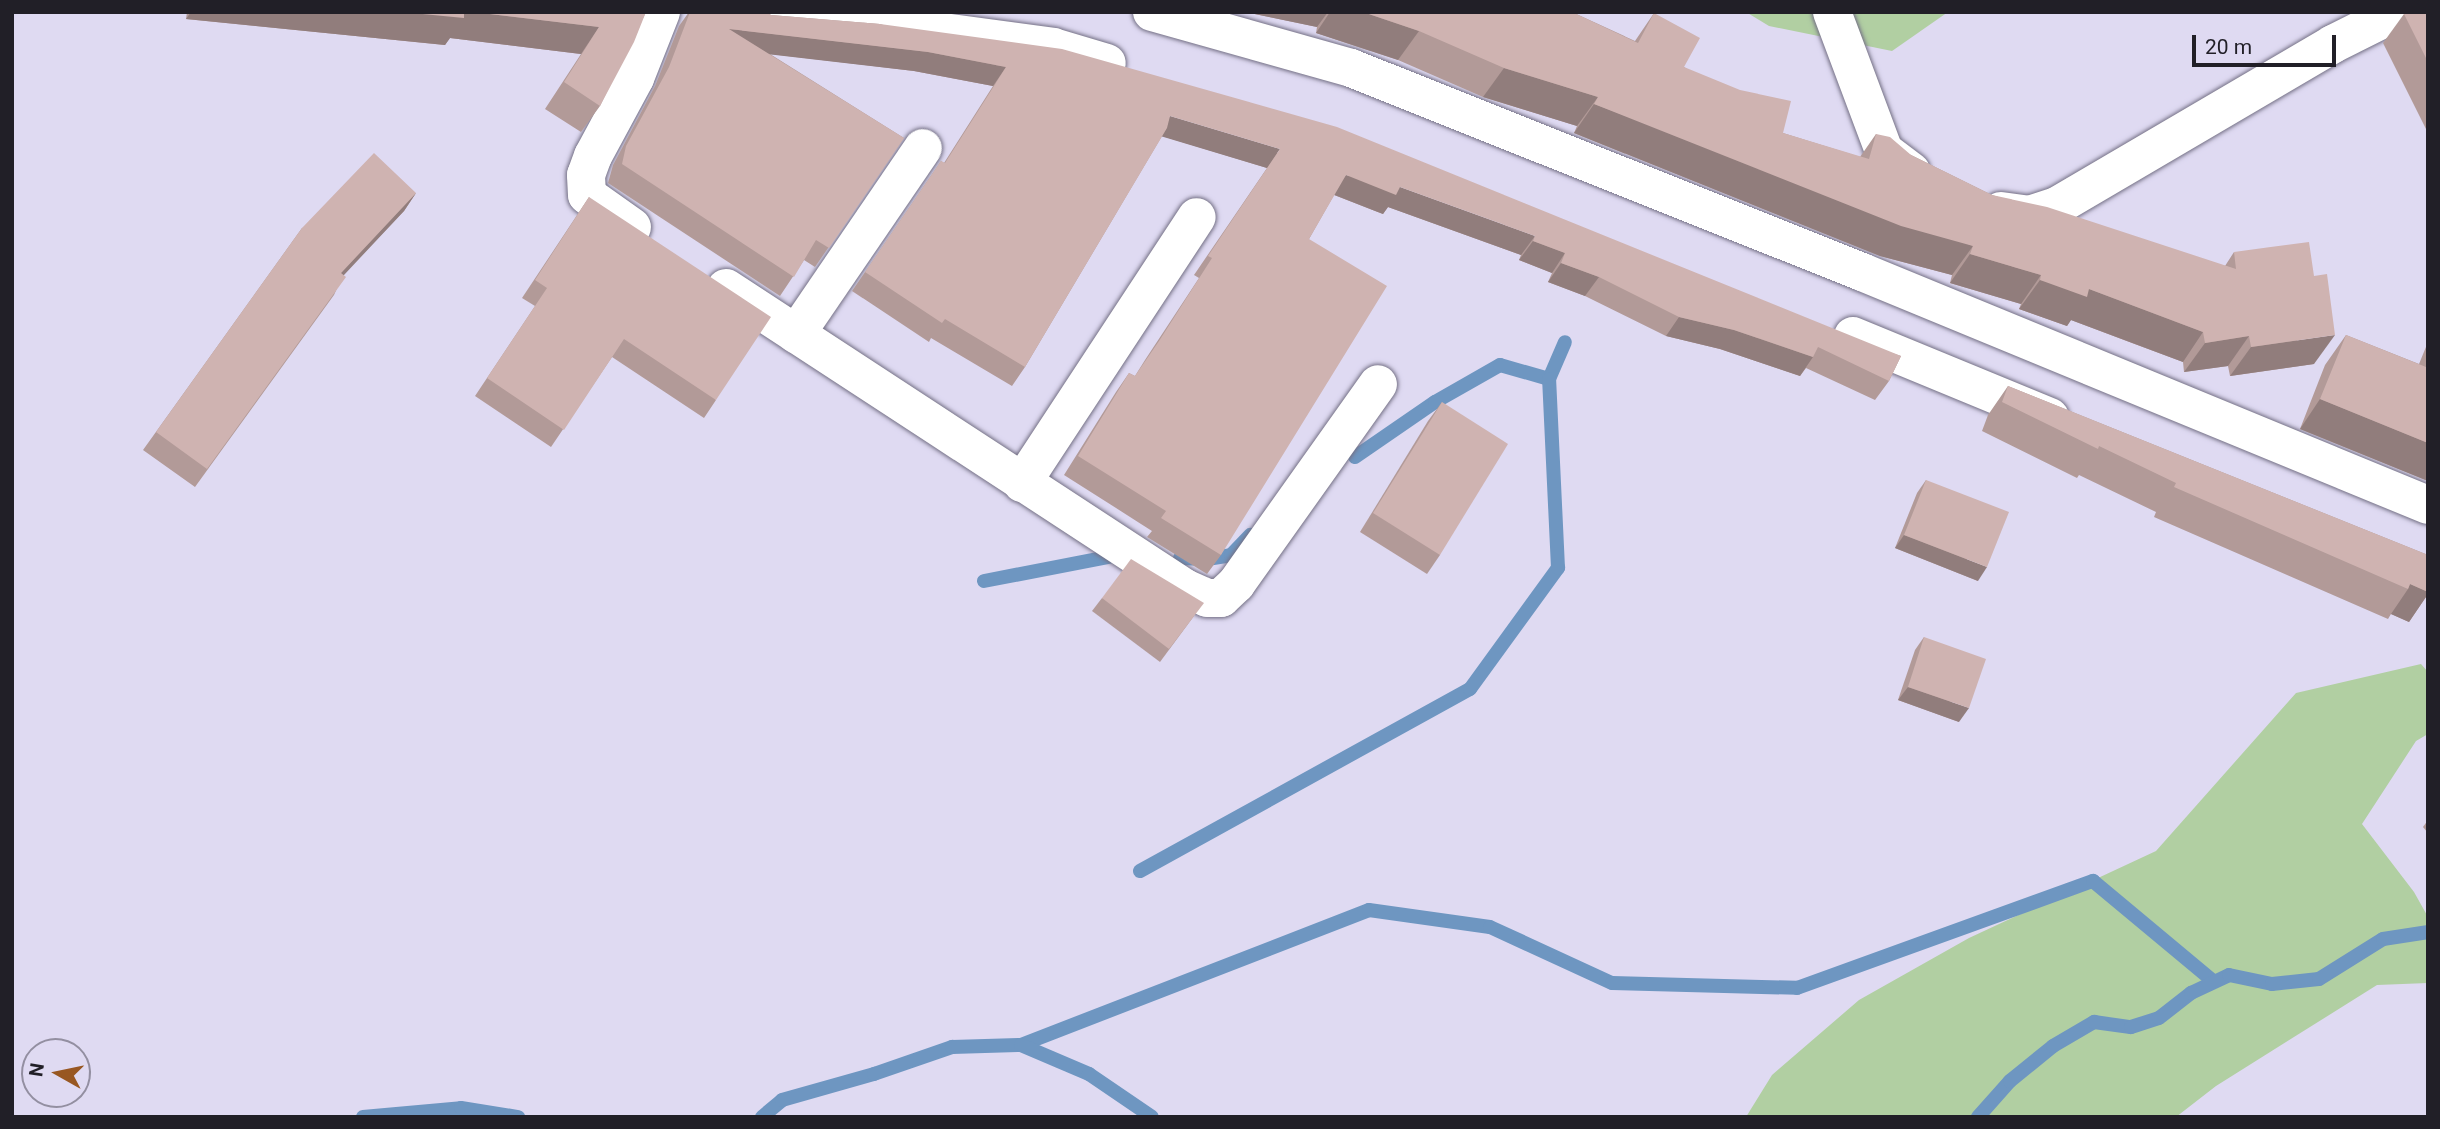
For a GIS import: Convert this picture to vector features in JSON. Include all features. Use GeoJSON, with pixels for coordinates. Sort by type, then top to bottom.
{"type":"FeatureCollection","features":[{"type":"Feature","properties":{"kind":"street"},"geometry":{"type":"LineString","coordinates":[[657,243],[586,195],[586,175],[593,156],[635,78],[661,12]]}},
{"type":"Feature","properties":{"kind":"street"},"geometry":{"type":"LineString","coordinates":[[760,12],[869,22],[1053,47],[1146,74]]}},
{"type":"Feature","properties":{"kind":"street"},"geometry":{"type":"LineString","coordinates":[[1152,12],[1351,68],[1862,272],[2428,505]]}},
{"type":"Feature","properties":{"kind":"street"},"geometry":{"type":"LineString","coordinates":[[1832,12],[1884,151],[1900,165],[1956,193],[2004,212],[2029,215],[2057,206],[2333,44],[2397,12]]}},
{"type":"Feature","properties":{"kind":"street"},"geometry":{"type":"LineString","coordinates":[[796,334],[923,148]]}},
{"type":"Feature","properties":{"kind":"street"},"geometry":{"type":"LineString","coordinates":[[1022,482],[1197,216]]}},
{"type":"Feature","properties":{"kind":"street"},"geometry":{"type":"LineString","coordinates":[[692,266],[1185,588],[1207,598],[1221,598],[1236,584],[1378,384]]}},
{"type":"Feature","properties":{"kind":"street"},"geometry":{"type":"LineString","coordinates":[[1825,325],[2081,429]]}},
{"type":"Feature","properties":{"kind":"green space"},"geometry":{"type":"Polygon","coordinates":[[[1746,12],[1948,12],[1892,51],[1769,26],[1746,12]]]}},
{"type":"Feature","properties":{"kind":"green space"},"geometry":{"type":"Polygon","coordinates":[[[2421,664],[2428,672],[2428,734],[2416,741],[2362,824],[2414,892],[2428,917],[2428,983],[2377,985],[2216,1086],[2176,1117],[1746,1117],[1772,1075],[1859,1000],[1969,938],[2156,851],[2296,693],[2421,664]]]}},
{"type":"Feature","properties":{"kind":"building"},"geometry":{"type":"Polygon","coordinates":[[[402,12],[464,12],[464,18],[402,12]]]}},
{"type":"Feature","properties":{"kind":"building"},"geometry":{"type":"Polygon","coordinates":[[[473,12],[646,12],[634,42],[600,106],[564,82],[599,27],[473,12]]]}},
{"type":"Feature","properties":{"kind":"building"},"geometry":{"type":"Polygon","coordinates":[[[690,12],[766,12],[771,15],[880,24],[1062,49],[1337,127],[1901,356],[1889,381],[1818,347],[1813,357],[1734,330],[1679,317],[1599,277],[1561,263],[1565,253],[1533,241],[1535,236],[1400,187],[1396,195],[1346,175],[1309,239],[1387,286],[1221,555],[1161,518],[1166,511],[1078,456],[1129,373],[1135,376],[1159,341],[1212,258],[1208,256],[1280,149],[1170,116],[1167,128],[1025,367],[945,319],[942,323],[865,272],[941,161],[945,163],[1006,67],[928,52],[729,29],[904,138],[829,248],[816,240],[794,277],[622,164],[626,146],[669,67],[690,12]]]}},
{"type":"Feature","properties":{"kind":"building"},"geometry":{"type":"Polygon","coordinates":[[[1363,12],[1572,12],[1638,43],[1654,13],[1700,38],[1684,67],[1740,90],[1791,101],[1783,133],[1869,159],[1876,134],[1890,137],[1911,155],[1992,195],[2047,207],[2236,269],[2234,252],[2309,242],[2314,276],[2327,274],[2335,335],[2251,347],[2249,336],[2205,343],[2203,332],[2089,289],[2087,297],[2040,280],[2041,275],[1970,254],[1973,246],[1901,226],[1594,104],[1598,97],[1504,68],[1419,31],[1363,12]]]}},
{"type":"Feature","properties":{"kind":"building"},"geometry":{"type":"Polygon","coordinates":[[[2428,12],[2428,62],[2404,14],[2428,12]]]}},
{"type":"Feature","properties":{"kind":"building"},"geometry":{"type":"Polygon","coordinates":[[[374,153],[416,193],[341,273],[346,277],[207,469],[156,432],[302,228],[374,153]]]}},
{"type":"Feature","properties":{"kind":"building"},"geometry":{"type":"Polygon","coordinates":[[[589,197],[771,317],[716,400],[624,339],[564,430],[487,378],[547,288],[535,280],[589,197]]]}},
{"type":"Feature","properties":{"kind":"building"},"geometry":{"type":"Polygon","coordinates":[[[2346,335],[2426,367],[2428,364],[2428,443],[2320,399],[2346,335]]]}},
{"type":"Feature","properties":{"kind":"building"},"geometry":{"type":"Polygon","coordinates":[[[2008,386],[2428,555],[2428,592],[2410,584],[2408,589],[2174,487],[2176,483],[2002,402],[2008,386]]]}},
{"type":"Feature","properties":{"kind":"building"},"geometry":{"type":"Polygon","coordinates":[[[1442,402],[1508,444],[1440,555],[1373,513],[1442,402]]]}},
{"type":"Feature","properties":{"kind":"building"},"geometry":{"type":"Polygon","coordinates":[[[1926,480],[2009,512],[1987,567],[1904,535],[1926,480]]]}},
{"type":"Feature","properties":{"kind":"building"},"geometry":{"type":"Polygon","coordinates":[[[1131,559],[1204,603],[1169,649],[1102,598],[1131,559]]]}},
{"type":"Feature","properties":{"kind":"building"},"geometry":{"type":"Polygon","coordinates":[[[1924,637],[1986,659],[1969,708],[1908,687],[1924,637]]]}},
{"type":"Feature","properties":{"kind":"waterway"},"geometry":{"type":"LineString","coordinates":[[1355,457],[1435,402],[1500,365],[1549,379],[1565,342]]}},
{"type":"Feature","properties":{"kind":"waterway"},"geometry":{"type":"LineString","coordinates":[[1140,871],[1470,689],[1558,568],[1549,379]]}},
{"type":"Feature","properties":{"kind":"waterway"},"geometry":{"type":"LineString","coordinates":[[1180,558],[1207,559],[1231,555],[1250,535]]}},
{"type":"Feature","properties":{"kind":"waterway"},"geometry":{"type":"LineString","coordinates":[[984,581],[1109,557]]}},
{"type":"Feature","properties":{"kind":"waterway"},"geometry":{"type":"LineString","coordinates":[[1021,1045],[1369,910],[1490,927],[1612,983],[1797,988],[2093,881],[2213,981]]}},
{"type":"Feature","properties":{"kind":"waterway"},"geometry":{"type":"LineString","coordinates":[[1978,1117],[2010,1081],[2053,1046],[2094,1022],[2131,1027],[2159,1018],[2191,993],[2229,975],[2272,984],[2319,979],[2383,939],[2428,932]]}},
{"type":"Feature","properties":{"kind":"waterway"},"geometry":{"type":"LineString","coordinates":[[762,1117],[782,1100],[874,1074],[952,1047],[1021,1045],[1089,1074],[1152,1117]]}},
{"type":"Feature","properties":{"kind":"waterway"},"geometry":{"type":"LineString","coordinates":[[363,1117],[461,1108],[518,1117]]}}]}
